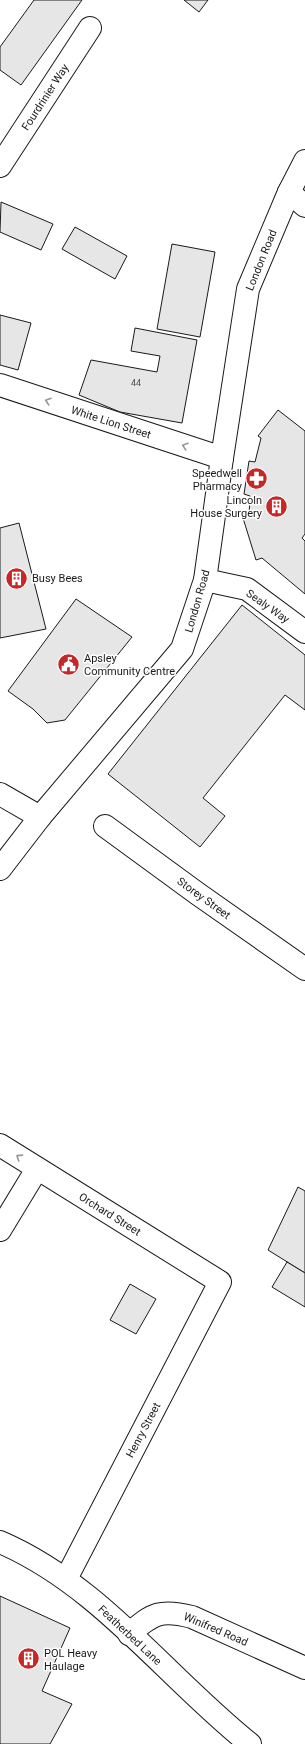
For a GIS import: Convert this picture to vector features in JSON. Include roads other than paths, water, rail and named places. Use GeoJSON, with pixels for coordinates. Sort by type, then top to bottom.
{"type":"FeatureCollection","features":[{"type":"Feature","properties":{"kind":"street","name":"Fourdrinier Way"},"geometry":{"type":"LineString","coordinates":[[0,166],[90,28]]}},
{"type":"Feature","properties":{"kind":"street","name":"London Road"},"geometry":{"type":"LineString","coordinates":[[0,870],[40,818],[182,649],[205,580],[248,289],[289,192],[305,161]]}},
{"type":"Feature","properties":{"kind":"street"},"geometry":{"type":"LineString","coordinates":[[289,192],[305,206]]}},
{"type":"Feature","properties":{"kind":"street","name":"White Lion Street"},"geometry":{"type":"LineString","coordinates":[[0,386],[222,458]]}},
{"type":"Feature","properties":{"kind":"street","name":"Sealy Way"},"geometry":{"type":"LineString","coordinates":[[205,580],[247,589],[305,632]]}},
{"type":"Feature","properties":{"kind":"street"},"geometry":{"type":"LineString","coordinates":[[0,794],[40,818]]}},
{"type":"Feature","properties":{"kind":"street","name":"Storey Street"},"geometry":{"type":"LineString","coordinates":[[105,826],[198,894],[305,969]]}},
{"type":"Feature","properties":{"kind":"street","name":"Orchard Street"},"geometry":{"type":"LineString","coordinates":[[0,1145],[220,1282]]}},
{"type":"Feature","properties":{"kind":"street"},"geometry":{"type":"LineString","coordinates":[[0,1230],[37,1169]]}},
{"type":"Feature","properties":{"kind":"street","name":"Henry Street"},"geometry":{"type":"LineString","coordinates":[[66,1579],[220,1282]]}},
{"type":"Feature","properties":{"kind":"street","name":"Featherbed Lane"},"geometry":{"type":"LineString","coordinates":[[0,1542],[38,1560],[85,1594],[250,1744]]}},
{"type":"Feature","properties":{"kind":"street","name":"Winifred Road"},"geometry":{"type":"LineString","coordinates":[[129,1634],[151,1617],[163,1612],[174,1612],[192,1616],[305,1668]]}},
{"type":"Feature","properties":{"kind":"place","name":"Speedwell Pharmacy"},"geometry":{"type":"Point","coordinates":[257,479]}},
{"type":"Feature","properties":{"kind":"place","name":"Lincoln House Surgery"},"geometry":{"type":"Point","coordinates":[277,506]}},
{"type":"Feature","properties":{"kind":"place","name":"Busy Bees"},"geometry":{"type":"Point","coordinates":[17,578]}},
{"type":"Feature","properties":{"kind":"place","name":"Apsley Community Centre"},"geometry":{"type":"Point","coordinates":[69,664]}},
{"type":"Feature","properties":{"kind":"place","name":"POL Heavy Haulage"},"geometry":{"type":"Point","coordinates":[28,1659]}}]}
